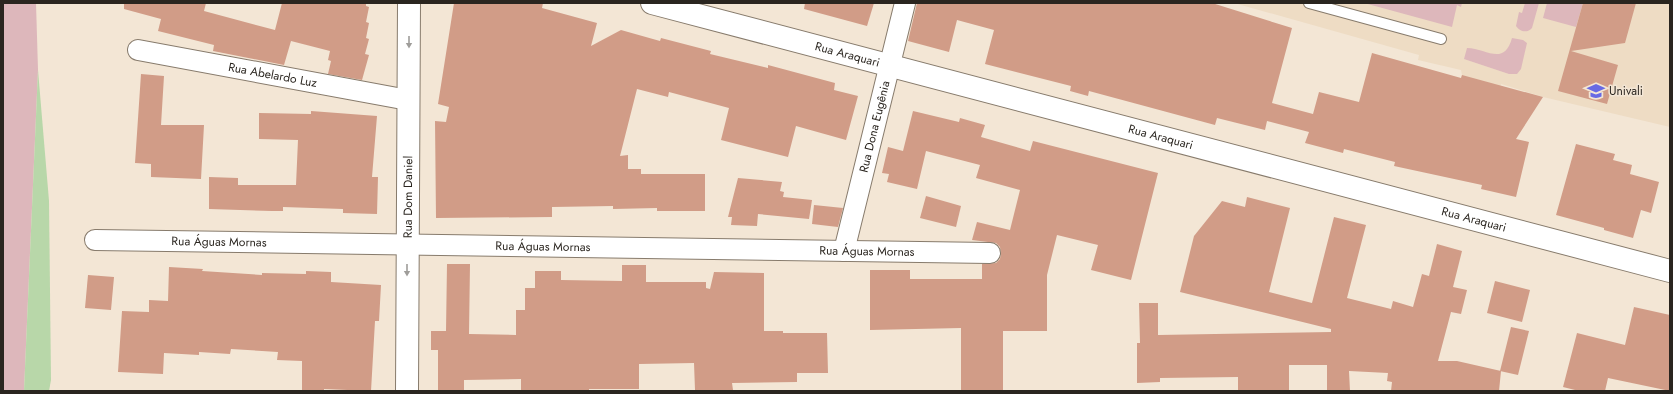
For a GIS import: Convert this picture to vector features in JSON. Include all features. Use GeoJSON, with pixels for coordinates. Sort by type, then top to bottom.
{"type":"FeatureCollection","features":[{"type":"Feature","properties":{"kind":"street","name":"Rua Dom Daniel"},"geometry":{"type":"LineString","coordinates":[[407,391],[409,3]]}},
{"type":"Feature","properties":{"kind":"street","name":"Rua Araquari"},"geometry":{"type":"LineString","coordinates":[[652,3],[1670,271]]}},
{"type":"Feature","properties":{"kind":"street","name":"Rua Dona Eugênia"},"geometry":{"type":"LineString","coordinates":[[844,251],[905,3]]}},
{"type":"Feature","properties":{"kind":"street","name":"Rua Abelardo Luz"},"geometry":{"type":"LineString","coordinates":[[138,50],[408,100]]}},
{"type":"Feature","properties":{"kind":"street","name":"Rua Águas Mornas"},"geometry":{"type":"LineString","coordinates":[[95,240],[990,252]]}},
{"type":"Feature","properties":{"kind":"lane"},"geometry":{"type":"LineString","coordinates":[[1309,3],[1442,40]]}},
{"type":"Feature","properties":{"kind":"shaded area"},"geometry":{"type":"Polygon","coordinates":[[[3,3],[36,3],[38,70],[24,391],[3,391],[3,3]]]}},
{"type":"Feature","properties":{"kind":"shaded area","name":"Univali"},"geometry":{"type":"Polygon","coordinates":[[[1234,3],[1670,3],[1670,127],[1543,97],[1501,84],[1487,137],[1433,174],[1462,75],[1461,70],[1418,60],[1419,55],[1234,3]]]}},
{"type":"Feature","properties":{"kind":"shaded area"},"geometry":{"type":"Polygon","coordinates":[[[1364,3],[1462,3],[1461,7],[1457,5],[1452,27],[1364,3]]]}},
{"type":"Feature","properties":{"kind":"shaded area"},"geometry":{"type":"Polygon","coordinates":[[[1525,3],[1539,3],[1532,28],[1528,31],[1521,30],[1516,26],[1519,12],[1522,13],[1525,3]]]}},
{"type":"Feature","properties":{"kind":"shaded area"},"geometry":{"type":"Polygon","coordinates":[[[1547,3],[1583,3],[1576,27],[1543,18],[1547,3]]]}},
{"type":"Feature","properties":{"kind":"shaded area"},"geometry":{"type":"Polygon","coordinates":[[[1512,38],[1523,40],[1527,43],[1521,69],[1517,74],[1509,74],[1464,59],[1467,48],[1494,54],[1504,52],[1509,47],[1512,38]]]}},
{"type":"Feature","properties":{"kind":"shaded area"},"geometry":{"type":"Polygon","coordinates":[[[38,70],[49,201],[51,380],[49,391],[24,391],[38,70]]]}},
{"type":"Feature","properties":{"kind":"building"},"geometry":{"type":"Polygon","coordinates":[[[124,3],[206,3],[204,11],[275,30],[282,3],[366,3],[366,6],[369,7],[366,22],[369,23],[366,38],[369,39],[365,54],[369,55],[362,80],[328,74],[331,61],[328,60],[330,51],[291,41],[284,65],[213,51],[214,45],[158,31],[161,19],[124,9],[124,3]]]}},
{"type":"Feature","properties":{"kind":"building"},"geometry":{"type":"Polygon","coordinates":[[[454,3],[543,3],[542,8],[597,23],[591,46],[621,30],[660,41],[661,38],[711,51],[710,54],[768,68],[768,65],[835,83],[834,90],[858,96],[846,140],[796,126],[788,157],[721,140],[729,108],[669,92],[668,97],[637,89],[620,156],[628,155],[628,169],[641,169],[641,174],[705,174],[705,211],[657,211],[657,208],[613,209],[613,206],[552,207],[552,217],[436,218],[435,121],[446,122],[449,107],[438,104],[454,3]]]}},
{"type":"Feature","properties":{"kind":"building"},"geometry":{"type":"Polygon","coordinates":[[[805,3],[874,3],[867,26],[804,9],[805,3]]]}},
{"type":"Feature","properties":{"kind":"building"},"geometry":{"type":"Polygon","coordinates":[[[917,3],[1212,3],[1292,28],[1272,103],[1313,114],[1319,92],[1359,102],[1372,53],[1461,78],[1462,75],[1543,97],[1516,139],[1529,142],[1516,197],[1481,189],[1482,185],[1394,166],[1395,162],[1344,149],[1343,153],[1305,143],[1309,132],[1267,121],[1265,130],[1217,118],[1215,125],[1089,91],[1088,96],[1070,91],[1071,86],[985,64],[994,30],[957,20],[949,52],[908,41],[917,3]]]}},
{"type":"Feature","properties":{"kind":"building"},"geometry":{"type":"Polygon","coordinates":[[[1583,3],[1636,3],[1625,43],[1571,51],[1618,65],[1607,104],[1558,91],[1583,3]]]}},
{"type":"Feature","properties":{"kind":"building"},"geometry":{"type":"Polygon","coordinates":[[[141,74],[164,76],[161,125],[204,125],[201,179],[151,177],[151,164],[135,163],[141,74]]]}},
{"type":"Feature","properties":{"kind":"building"},"geometry":{"type":"Polygon","coordinates":[[[311,111],[377,116],[372,177],[378,177],[377,214],[343,213],[343,209],[283,207],[283,211],[209,209],[209,177],[238,178],[238,185],[296,185],[298,140],[259,139],[259,113],[311,114],[311,111]]]}},
{"type":"Feature","properties":{"kind":"building"},"geometry":{"type":"Polygon","coordinates":[[[913,111],[959,122],[960,118],[985,125],[981,137],[1030,151],[1033,141],[1158,173],[1131,280],[1091,270],[1098,245],[1057,235],[1047,275],[1047,331],[1003,331],[1003,391],[961,391],[961,328],[870,330],[870,270],[910,270],[910,279],[982,279],[982,264],[996,263],[1000,259],[1001,253],[1000,247],[996,243],[972,240],[977,222],[1010,230],[1020,190],[976,178],[980,165],[926,151],[917,189],[887,182],[889,174],[882,173],[888,147],[903,151],[913,111]]]}},
{"type":"Feature","properties":{"kind":"building"},"geometry":{"type":"Polygon","coordinates":[[[1576,144],[1615,154],[1613,160],[1632,165],[1630,174],[1659,182],[1651,213],[1641,210],[1633,238],[1604,230],[1604,228],[1556,215],[1576,144]]]}},
{"type":"Feature","properties":{"kind":"building"},"geometry":{"type":"Polygon","coordinates":[[[738,178],[782,182],[780,191],[784,192],[783,197],[812,200],[809,219],[758,214],[757,226],[731,225],[732,217],[728,217],[738,178]]]}},
{"type":"Feature","properties":{"kind":"building"},"geometry":{"type":"Polygon","coordinates":[[[926,196],[961,206],[956,227],[920,218],[926,196]]]}},
{"type":"Feature","properties":{"kind":"building"},"geometry":{"type":"Polygon","coordinates":[[[1247,197],[1290,208],[1269,292],[1312,303],[1334,217],[1366,225],[1347,298],[1391,309],[1393,301],[1413,307],[1422,274],[1429,276],[1437,244],[1462,251],[1453,287],[1467,290],[1461,314],[1451,312],[1438,361],[1457,361],[1501,371],[1499,391],[1391,391],[1392,382],[1387,381],[1388,373],[1349,371],[1350,391],[1327,391],[1327,365],[1289,365],[1289,390],[1238,391],[1238,377],[1160,378],[1160,382],[1137,383],[1137,343],[1140,343],[1139,303],[1158,303],[1158,335],[1331,332],[1331,329],[1180,292],[1194,236],[1222,201],[1245,207],[1247,197]]]}},
{"type":"Feature","properties":{"kind":"building"},"geometry":{"type":"Polygon","coordinates":[[[814,205],[843,208],[838,227],[812,224],[814,205]]]}},
{"type":"Feature","properties":{"kind":"building"},"geometry":{"type":"Polygon","coordinates":[[[447,264],[470,264],[469,334],[516,335],[516,310],[525,310],[525,288],[535,288],[535,271],[561,271],[561,280],[622,281],[622,265],[646,265],[646,282],[706,282],[706,288],[710,289],[714,272],[764,273],[764,331],[783,331],[783,333],[827,333],[828,373],[797,373],[797,382],[732,383],[733,390],[695,390],[694,363],[639,364],[639,389],[589,389],[589,391],[521,390],[521,379],[464,380],[464,391],[438,391],[438,350],[431,350],[431,331],[446,331],[447,264]]]}},
{"type":"Feature","properties":{"kind":"building"},"geometry":{"type":"Polygon","coordinates":[[[169,267],[262,275],[262,273],[306,274],[306,271],[331,272],[331,282],[381,285],[379,321],[375,321],[371,391],[324,389],[324,391],[302,391],[302,361],[277,360],[278,352],[231,349],[230,354],[199,352],[199,355],[164,353],[163,374],[118,372],[122,311],[149,312],[149,300],[168,301],[169,267]]]}},
{"type":"Feature","properties":{"kind":"building"},"geometry":{"type":"Polygon","coordinates":[[[88,275],[114,277],[111,310],[85,308],[88,275]]]}},
{"type":"Feature","properties":{"kind":"building"},"geometry":{"type":"Polygon","coordinates":[[[1495,281],[1530,290],[1522,322],[1487,313],[1495,281]]]}},
{"type":"Feature","properties":{"kind":"building"},"geometry":{"type":"Polygon","coordinates":[[[1634,307],[1670,315],[1670,391],[1608,378],[1605,391],[1579,391],[1563,387],[1577,333],[1625,345],[1634,307]]]}},
{"type":"Feature","properties":{"kind":"building"},"geometry":{"type":"Polygon","coordinates":[[[1511,327],[1529,331],[1518,375],[1500,371],[1511,327]]]}},
{"type":"Feature","properties":{"kind":"place","name":"Univali"},"geometry":{"type":"Point","coordinates":[1596,91]}}]}
